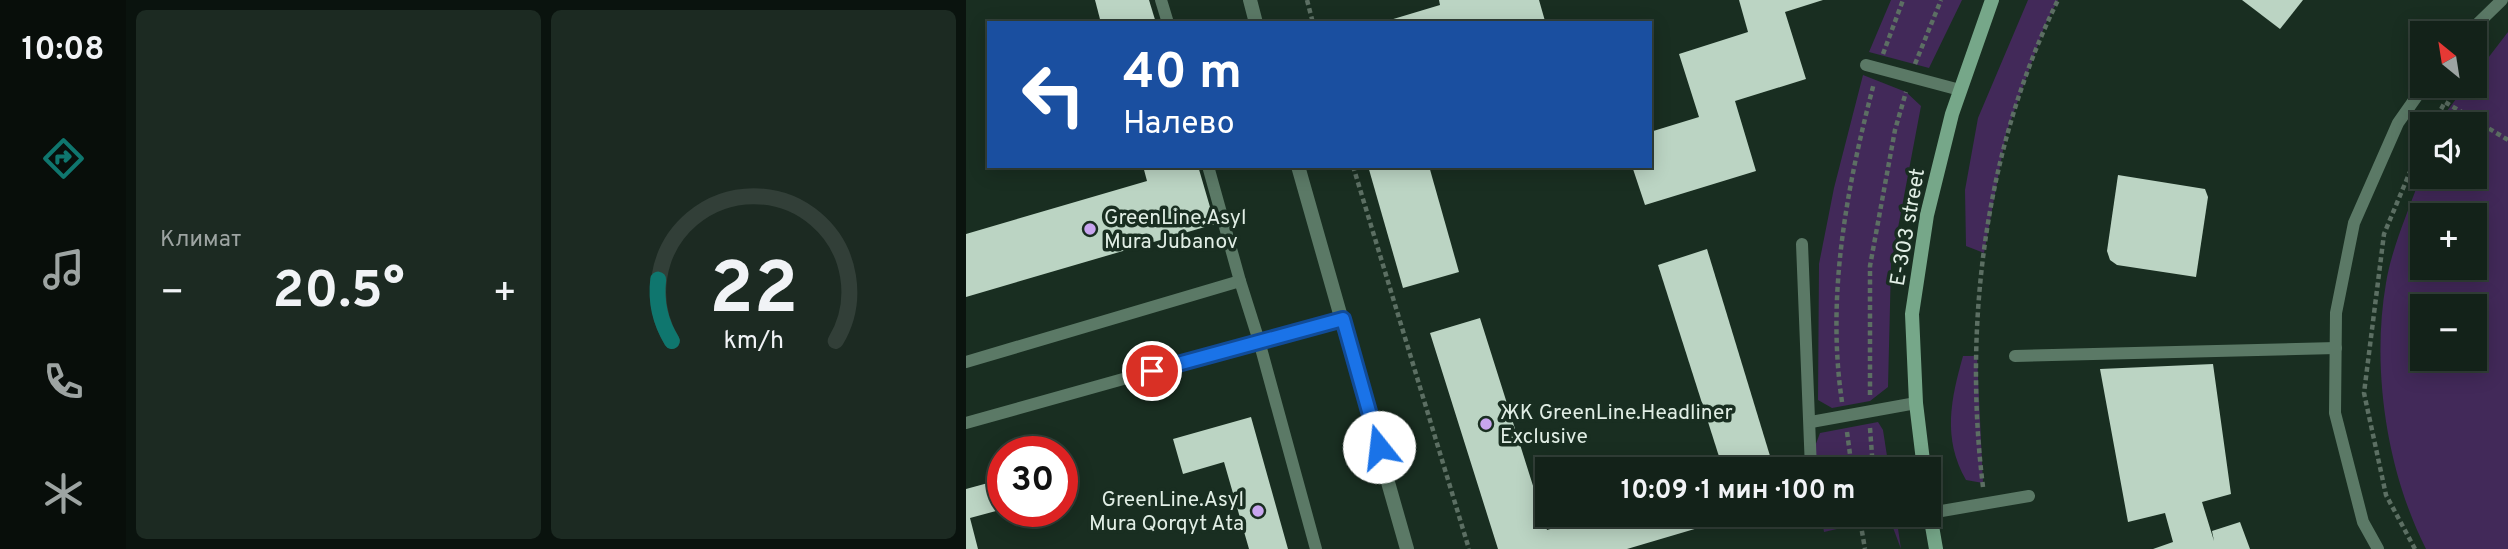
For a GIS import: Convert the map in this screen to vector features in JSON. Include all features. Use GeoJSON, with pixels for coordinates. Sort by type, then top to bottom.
{"type":"FeatureCollection","features":[{"type":"Feature","properties":{"kind":"street"},"geometry":{"type":"LineString","coordinates":[[1250,0],[1255,21]]}},
{"type":"Feature","properties":{"kind":"street","name":"E-303 street"},"geometry":{"type":"LineString","coordinates":[[1923,457],[1916,403],[1912,314],[1927,215],[1959,90],[1992,0]]}},
{"type":"Feature","properties":{"kind":"street"},"geometry":{"type":"LineString","coordinates":[[1299,168],[1407,549]]}},
{"type":"Feature","properties":{"kind":"street"},"geometry":{"type":"LineString","coordinates":[[1932,527],[1936,549]]}},
{"type":"Feature","properties":{"kind":"lane"},"geometry":{"type":"LineString","coordinates":[[1161,0],[1167,21]]}},
{"type":"Feature","properties":{"kind":"lane"},"geometry":{"type":"LineString","coordinates":[[2481,21],[2502,0]]}},
{"type":"Feature","properties":{"kind":"lane"},"geometry":{"type":"LineString","coordinates":[[1872,67],[1959,90]]}},
{"type":"Feature","properties":{"kind":"lane"},"geometry":{"type":"LineString","coordinates":[[2378,549],[2363,522],[2335,413],[2336,313],[2354,223],[2398,123],[2416,98]]}},
{"type":"Feature","properties":{"kind":"lane"},"geometry":{"type":"LineString","coordinates":[[1209,168],[1316,549]]}},
{"type":"Feature","properties":{"kind":"lane"},"geometry":{"type":"LineString","coordinates":[[1802,244],[1811,457]]}},
{"type":"Feature","properties":{"kind":"lane"},"geometry":{"type":"LineString","coordinates":[[966,362],[1240,281]]}},
{"type":"Feature","properties":{"kind":"lane"},"geometry":{"type":"LineString","coordinates":[[966,423],[1343,319]]}},
{"type":"Feature","properties":{"kind":"lane"},"geometry":{"type":"LineString","coordinates":[[2015,356],[2336,348]]}},
{"type":"Feature","properties":{"kind":"lane"},"geometry":{"type":"LineString","coordinates":[[1811,422],[1916,403]]}},
{"type":"Feature","properties":{"kind":"lane"},"geometry":{"type":"LineString","coordinates":[[1941,507],[2029,496]]}},
{"type":"Feature","properties":{"kind":"path"},"geometry":{"type":"LineString","coordinates":[[1307,0],[1312,21]]}},
{"type":"Feature","properties":{"kind":"path"},"geometry":{"type":"LineString","coordinates":[[1850,457],[1835,356],[1842,230],[1872,67],[1903,0]]}},
{"type":"Feature","properties":{"kind":"path"},"geometry":{"type":"LineString","coordinates":[[1872,457],[1870,267],[1895,130],[1910,77],[1941,0]]}},
{"type":"Feature","properties":{"kind":"path"},"geometry":{"type":"LineString","coordinates":[[1986,503],[1976,370],[1981,269],[2006,134],[2045,25],[2058,0]]}},
{"type":"Feature","properties":{"kind":"path"},"geometry":{"type":"LineString","coordinates":[[2440,112],[2445,102],[2462,112]]}},
{"type":"Feature","properties":{"kind":"path"},"geometry":{"type":"LineString","coordinates":[[2487,127],[2508,140]]}},
{"type":"Feature","properties":{"kind":"path"},"geometry":{"type":"LineString","coordinates":[[1354,168],[1469,549]]}},
{"type":"Feature","properties":{"kind":"path"},"geometry":{"type":"LineString","coordinates":[[2410,172],[2384,234],[2364,393],[2386,495],[2415,549]]}},
{"type":"Feature","properties":{"kind":"path"},"geometry":{"type":"LineString","coordinates":[[1861,527],[1865,549]]}},
{"type":"Feature","properties":{"kind":"shaded area"},"geometry":{"type":"Polygon","coordinates":[[[1891,0],[1962,0],[1929,68],[1869,52],[1891,0]]]}},
{"type":"Feature","properties":{"kind":"shaded area"},"geometry":{"type":"Polygon","coordinates":[[[2028,0],[2058,0],[2045,25],[2006,134],[1984,253],[1966,246],[1965,190],[1978,118],[2028,0]]]}},
{"type":"Feature","properties":{"kind":"shaded area"},"geometry":{"type":"Polygon","coordinates":[[[2508,32],[2508,549],[2426,549],[2401,487],[2386,419],[2380,350],[2382,316],[2392,255],[2410,205],[2410,280],[2487,280],[2487,203],[2411,203],[2416,189],[2487,189],[2487,112],[2446,112],[2457,98],[2487,98],[2487,59],[2508,32]]]}},
{"type":"Feature","properties":{"kind":"shaded area"},"geometry":{"type":"Polygon","coordinates":[[[1863,75],[1906,92],[1921,106],[1891,265],[1888,387],[1870,401],[1832,408],[1818,400],[1819,264],[1834,188],[1863,75]]]}},
{"type":"Feature","properties":{"kind":"shaded area"},"geometry":{"type":"Polygon","coordinates":[[[1963,356],[1977,356],[1983,483],[1966,480],[1958,464],[1951,434],[1952,403],[1963,356]]]}},
{"type":"Feature","properties":{"kind":"shaded area"},"geometry":{"type":"Polygon","coordinates":[[[1878,422],[1883,430],[1887,457],[1811,457],[1820,433],[1878,422]]]}},
{"type":"Feature","properties":{"kind":"shaded area"},"geometry":{"type":"Polygon","coordinates":[[[1823,527],[1846,527],[1824,532],[1823,527]]]}},
{"type":"Feature","properties":{"kind":"shaded area"},"geometry":{"type":"Polygon","coordinates":[[[1893,527],[1898,527],[1901,549],[1893,527]]]}},
{"type":"Feature","properties":{"kind":"building"},"geometry":{"type":"Polygon","coordinates":[[[1095,0],[1149,0],[1155,21],[1100,21],[1095,0]]]}},
{"type":"Feature","properties":{"kind":"building"},"geometry":{"type":"Polygon","coordinates":[[[1439,0],[1539,0],[1545,21],[1387,21],[1440,5],[1439,0]]]}},
{"type":"Feature","properties":{"kind":"building"},"geometry":{"type":"Polygon","coordinates":[[[1739,0],[1823,0],[1785,12],[1806,79],[1735,101],[1756,171],[1645,205],[1633,168],[1652,168],[1652,131],[1699,117],[1679,54],[1748,32],[1739,0]]]}},
{"type":"Feature","properties":{"kind":"building"},"geometry":{"type":"Polygon","coordinates":[[[2242,0],[2303,0],[2280,29],[2242,0]]]}},
{"type":"Feature","properties":{"kind":"building","name":"GreenLine.Asyl Mura Jubanov"},"geometry":{"type":"Polygon","coordinates":[[[1144,168],[1199,168],[1215,224],[966,297],[966,234],[1147,181],[1144,168]]]}},
{"type":"Feature","properties":{"kind":"building"},"geometry":{"type":"Polygon","coordinates":[[[1369,168],[1430,168],[1459,272],[1403,288],[1369,168]]]}},
{"type":"Feature","properties":{"kind":"building"},"geometry":{"type":"Polygon","coordinates":[[[2118,175],[2205,189],[2208,197],[2196,277],[2117,265],[2110,260],[2107,251],[2118,175]]]}},
{"type":"Feature","properties":{"kind":"building","name":"ЖК GreenLine.Headliner Exclusive"},"geometry":{"type":"Polygon","coordinates":[[[1707,249],[1770,457],[1719,457],[1658,265],[1707,249]]]}},
{"type":"Feature","properties":{"kind":"building","name":"ЖК GreenLine.Headliner Exclusive"},"geometry":{"type":"Polygon","coordinates":[[[1480,318],[1535,492],[1535,527],[1546,527],[1547,530],[1557,527],[1701,527],[1627,549],[1498,549],[1430,333],[1480,318]]]}},
{"type":"Feature","properties":{"kind":"building"},"geometry":{"type":"Polygon","coordinates":[[[2213,364],[2231,494],[2202,502],[2214,541],[2212,531],[2240,522],[2250,549],[2153,549],[2173,542],[2165,513],[2128,522],[2100,369],[2213,364]]]}},
{"type":"Feature","properties":{"kind":"building","name":"GreenLine.Asyl Mura Qorqyt Ata"},"geometry":{"type":"Polygon","coordinates":[[[1251,417],[1288,549],[1249,549],[1224,462],[1183,474],[1173,439],[1251,417]]]}},
{"type":"Feature","properties":{"kind":"building"},"geometry":{"type":"Polygon","coordinates":[[[987,483],[987,513],[970,518],[978,549],[966,549],[966,489],[987,483]]]}},
{"type":"Feature","properties":{"kind":"place","name":"GreenLine.Asyl Mura Jubanov"},"geometry":{"type":"Point","coordinates":[1090,229]}},
{"type":"Feature","properties":{"kind":"place","name":"ЖК GreenLine.Headliner Exclusive"},"geometry":{"type":"Point","coordinates":[1486,424]}},
{"type":"Feature","properties":{"kind":"place","name":"GreenLine.Asyl Mura Qorqyt Ata"},"geometry":{"type":"Point","coordinates":[1258,511]}},
{"type":"Feature","properties":{"kind":"route"},"geometry":{"type":"LineString","coordinates":[[1152,371],[1343,319],[1379,447]]}}]}
